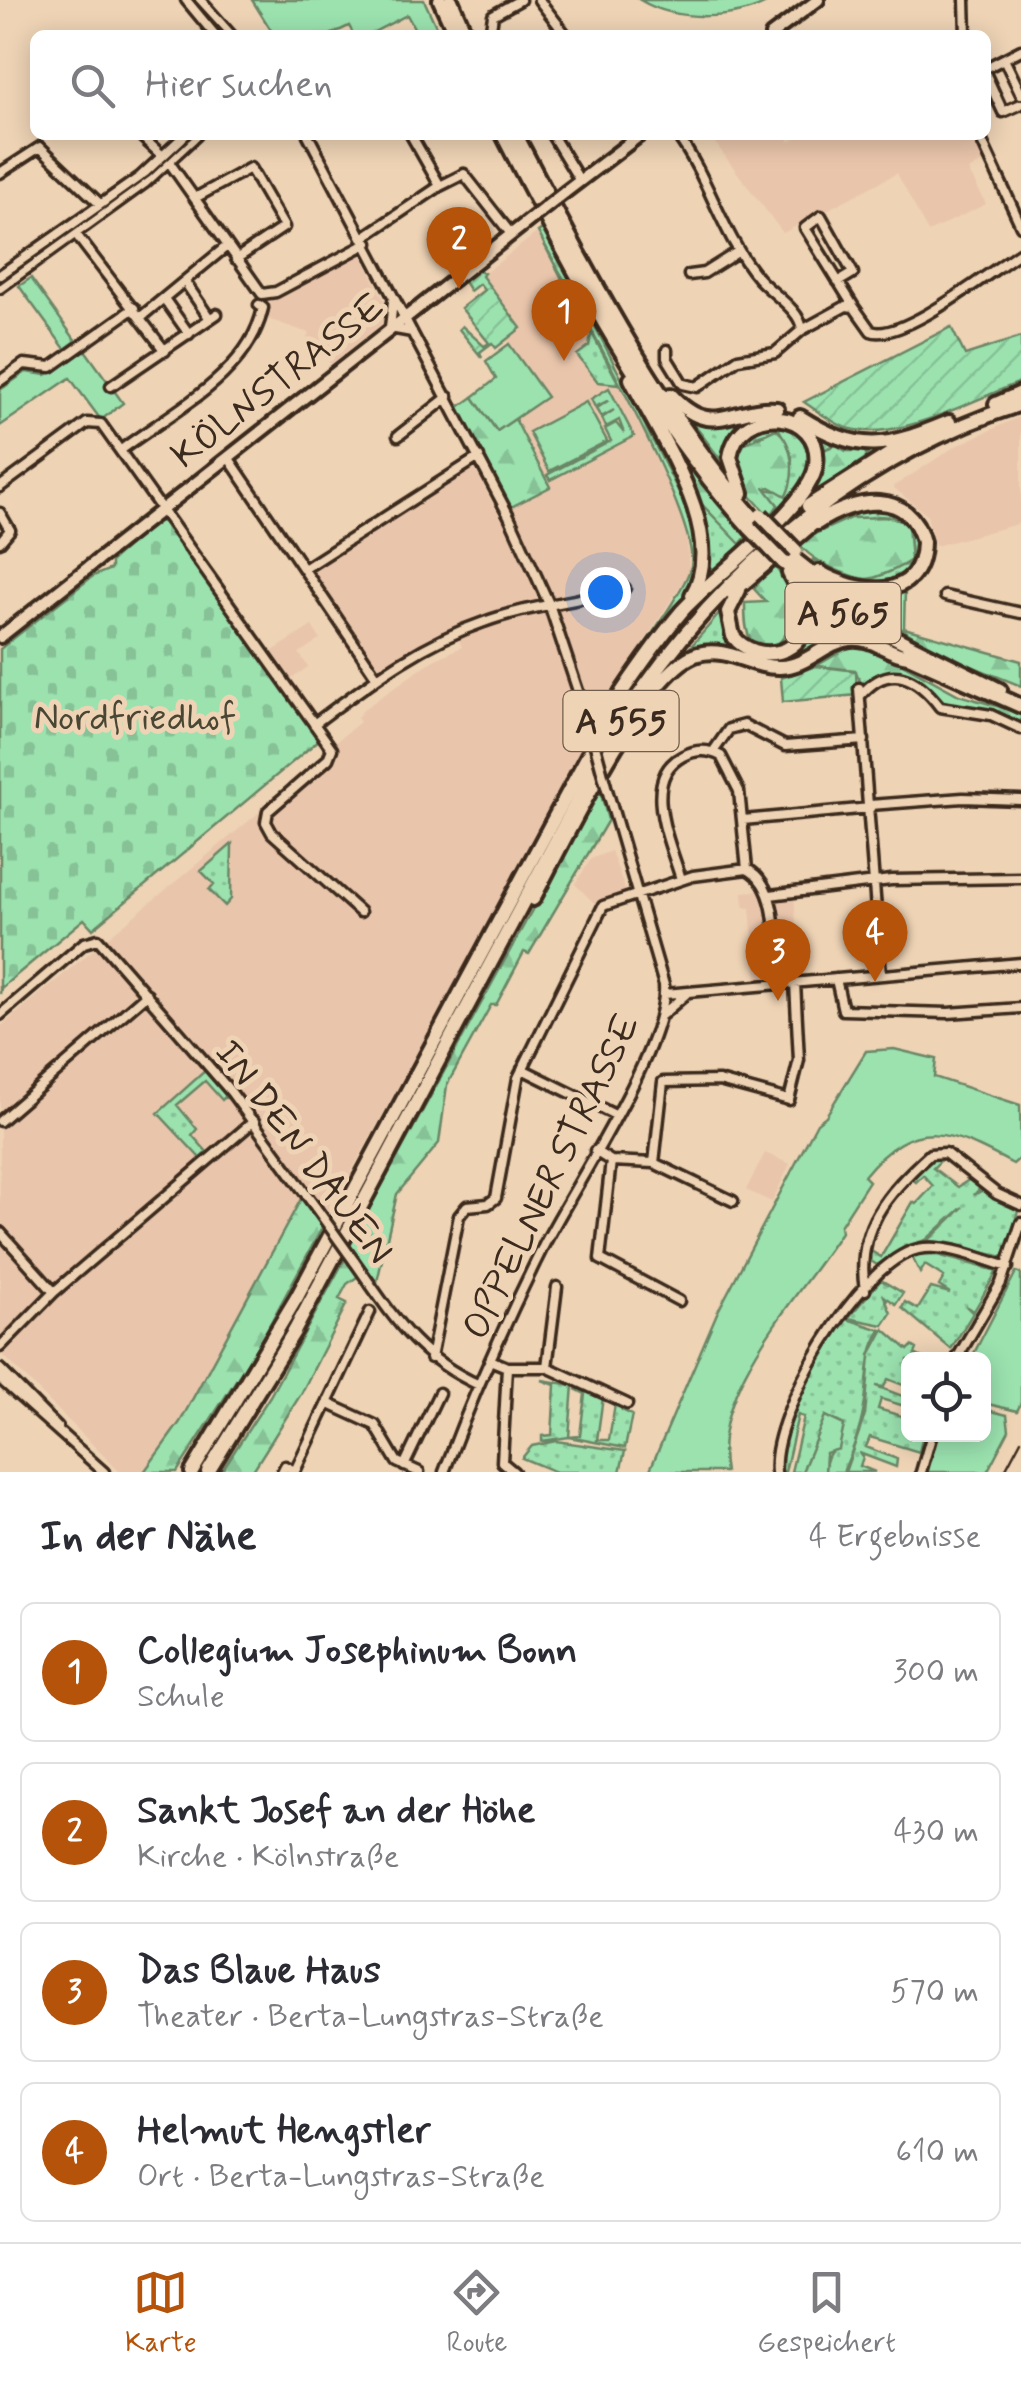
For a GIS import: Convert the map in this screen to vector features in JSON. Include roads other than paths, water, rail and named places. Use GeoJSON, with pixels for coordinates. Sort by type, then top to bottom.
{"type":"FeatureCollection","features":[{"type":"Feature","properties":{"kind":"highway"},"geometry":{"type":"LineString","coordinates":[[440,0],[454,30]]}},
{"type":"Feature","properties":{"kind":"highway"},"geometry":{"type":"LineString","coordinates":[[450,0],[464,30]]}},
{"type":"Feature","properties":{"kind":"highway","name":"A 565"},"geometry":{"type":"LineString","coordinates":[[506,140],[605,323],[690,454],[836,608],[908,656],[1021,706]]}},
{"type":"Feature","properties":{"kind":"highway","name":"A 565"},"geometry":{"type":"LineString","coordinates":[[519,140],[669,408],[756,522]]}},
{"type":"Feature","properties":{"kind":"highway"},"geometry":{"type":"LineString","coordinates":[[567,231],[670,396],[742,492]]}},
{"type":"Feature","properties":{"kind":"highway"},"geometry":{"type":"LineString","coordinates":[[581,772],[622,692],[683,610],[703,573],[702,528],[605,323]]}},
{"type":"Feature","properties":{"kind":"highway","name":"A 555"},"geometry":{"type":"LineString","coordinates":[[192,1472],[252,1378],[581,772],[654,657],[745,558],[822,496],[924,432],[1021,393]]}},
{"type":"Feature","properties":{"kind":"highway"},"geometry":{"type":"LineString","coordinates":[[670,396],[687,412],[706,420],[767,408],[784,410],[830,437],[856,445],[885,444],[924,432]]}},
{"type":"Feature","properties":{"kind":"highway","name":"A 555"},"geometry":{"type":"LineString","coordinates":[[208,1472],[265,1382],[627,711],[712,600],[815,510],[900,456],[973,420],[1021,406]]}},
{"type":"Feature","properties":{"kind":"highway"},"geometry":{"type":"LineString","coordinates":[[683,610],[804,493],[817,460],[808,433],[777,416],[764,417],[744,428],[730,457],[756,522]]}},
{"type":"Feature","properties":{"kind":"highway"},"geometry":{"type":"LineString","coordinates":[[523,901],[644,699],[696,632],[746,581],[806,529],[850,496],[973,420]]}},
{"type":"Feature","properties":{"kind":"highway"},"geometry":{"type":"LineString","coordinates":[[790,556],[851,589],[881,592],[895,587],[918,566],[923,550],[920,530],[902,508],[874,502],[840,510],[806,529]]}},
{"type":"Feature","properties":{"kind":"highway"},"geometry":{"type":"LineString","coordinates":[[746,581],[730,604],[733,636],[757,654],[786,650],[802,633],[806,613],[790,556]]}},
{"type":"Feature","properties":{"kind":"highway","name":"A 565"},"geometry":{"type":"LineString","coordinates":[[790,556],[854,610],[924,655],[1021,698]]}},
{"type":"Feature","properties":{"kind":"highway"},"geometry":{"type":"LineString","coordinates":[[819,572],[924,655]]}},
{"type":"Feature","properties":{"kind":"highway"},"geometry":{"type":"LineString","coordinates":[[425,1088],[600,775],[674,666],[710,652],[768,666],[792,666],[850,638],[868,640],[908,656]]}},
{"type":"Feature","properties":{"kind":"main road"},"geometry":{"type":"LineString","coordinates":[[778,30],[818,0]]}},
{"type":"Feature","properties":{"kind":"main road","name":"KÖLNSTRASSE"},"geometry":{"type":"LineString","coordinates":[[0,637],[404,316],[633,140]]}},
{"type":"Feature","properties":{"kind":"street"},"geometry":{"type":"LineString","coordinates":[[186,0],[211,30]]}},
{"type":"Feature","properties":{"kind":"street"},"geometry":{"type":"LineString","coordinates":[[200,0],[227,30]]}},
{"type":"Feature","properties":{"kind":"street"},"geometry":{"type":"LineString","coordinates":[[491,30],[493,15],[520,0]]}},
{"type":"Feature","properties":{"kind":"street"},"geometry":{"type":"LineString","coordinates":[[539,0],[562,30]]}},
{"type":"Feature","properties":{"kind":"street"},"geometry":{"type":"LineString","coordinates":[[966,0],[966,30]]}},
{"type":"Feature","properties":{"kind":"street"},"geometry":{"type":"LineString","coordinates":[[991,68],[1021,50]]}},
{"type":"Feature","properties":{"kind":"street"},"geometry":{"type":"LineString","coordinates":[[1004,59],[1021,94]]}},
{"type":"Feature","properties":{"kind":"street"},"geometry":{"type":"LineString","coordinates":[[991,84],[1003,112],[1021,104]]}},
{"type":"Feature","properties":{"kind":"street"},"geometry":{"type":"LineString","coordinates":[[145,140],[166,160],[265,295],[366,240],[440,186],[464,174],[511,234]]}},
{"type":"Feature","properties":{"kind":"street"},"geometry":{"type":"LineString","coordinates":[[0,275],[166,160],[181,140]]}},
{"type":"Feature","properties":{"kind":"street"},"geometry":{"type":"LineString","coordinates":[[0,288],[76,233],[191,140]]}},
{"type":"Feature","properties":{"kind":"street","name":"OPPELNER STRASSE"},"geometry":{"type":"LineString","coordinates":[[311,140],[448,396],[550,604],[590,727],[665,994],[660,1018],[490,1360],[444,1472]]}},
{"type":"Feature","properties":{"kind":"street"},"geometry":{"type":"LineString","coordinates":[[415,140],[440,186]]}},
{"type":"Feature","properties":{"kind":"street"},"geometry":{"type":"LineString","coordinates":[[555,140],[580,181]]}},
{"type":"Feature","properties":{"kind":"street"},"geometry":{"type":"LineString","coordinates":[[680,140],[738,252],[801,320],[802,330]]}},
{"type":"Feature","properties":{"kind":"street"},"geometry":{"type":"LineString","coordinates":[[981,140],[1021,226]]}},
{"type":"Feature","properties":{"kind":"street"},"geometry":{"type":"LineString","coordinates":[[0,173],[40,147],[101,205]]}},
{"type":"Feature","properties":{"kind":"street"},"geometry":{"type":"LineString","coordinates":[[194,198],[250,168],[284,227],[236,259]]}},
{"type":"Feature","properties":{"kind":"street"},"geometry":{"type":"LineString","coordinates":[[838,282],[853,273],[821,216],[805,228],[838,282],[870,331],[888,332],[936,308],[1021,252]]}},
{"type":"Feature","properties":{"kind":"street"},"geometry":{"type":"LineString","coordinates":[[76,233],[142,316],[165,352]]}},
{"type":"Feature","properties":{"kind":"street"},"geometry":{"type":"LineString","coordinates":[[142,316],[227,246]]}},
{"type":"Feature","properties":{"kind":"street"},"geometry":{"type":"LineString","coordinates":[[689,274],[704,273],[738,252]]}},
{"type":"Feature","properties":{"kind":"street"},"geometry":{"type":"LineString","coordinates":[[112,386],[213,317],[185,282]]}},
{"type":"Feature","properties":{"kind":"street"},"geometry":{"type":"LineString","coordinates":[[412,332],[390,328],[395,298],[420,305]]}},
{"type":"Feature","properties":{"kind":"street"},"geometry":{"type":"LineString","coordinates":[[164,300],[189,334]]}},
{"type":"Feature","properties":{"kind":"street"},"geometry":{"type":"LineString","coordinates":[[120,450],[239,359],[258,324],[262,308],[259,305]]}},
{"type":"Feature","properties":{"kind":"street"},"geometry":{"type":"LineString","coordinates":[[667,350],[683,384],[697,387],[738,359],[775,353],[802,330],[844,307],[854,307]]}},
{"type":"Feature","properties":{"kind":"street"},"geometry":{"type":"LineString","coordinates":[[0,381],[24,364],[51,366],[134,308]]}},
{"type":"Feature","properties":{"kind":"street"},"geometry":{"type":"LineString","coordinates":[[398,436],[448,396]]}},
{"type":"Feature","properties":{"kind":"street"},"geometry":{"type":"LineString","coordinates":[[954,435],[1021,406]]}},
{"type":"Feature","properties":{"kind":"street"},"geometry":{"type":"LineString","coordinates":[[0,488],[88,424],[101,424],[314,724],[332,756],[273,806],[266,822],[272,833],[360,912]]}},
{"type":"Feature","properties":{"kind":"street"},"geometry":{"type":"LineString","coordinates":[[228,457],[376,676]]}},
{"type":"Feature","properties":{"kind":"street"},"geometry":{"type":"LineString","coordinates":[[304,569],[479,457]]}},
{"type":"Feature","properties":{"kind":"street"},"geometry":{"type":"LineString","coordinates":[[0,514],[10,527],[0,542]]}},
{"type":"Feature","properties":{"kind":"street"},"geometry":{"type":"LineString","coordinates":[[314,724],[376,676],[462,630],[550,604],[625,588]]}},
{"type":"Feature","properties":{"kind":"street"},"geometry":{"type":"LineString","coordinates":[[945,596],[1021,613]]}},
{"type":"Feature","properties":{"kind":"street"},"geometry":{"type":"LineString","coordinates":[[881,975],[860,692],[883,679],[910,677],[924,686],[940,707],[991,715],[1021,729]]}},
{"type":"Feature","properties":{"kind":"street"},"geometry":{"type":"LineString","coordinates":[[713,752],[728,730],[744,725],[785,746],[864,740]]}},
{"type":"Feature","properties":{"kind":"street"},"geometry":{"type":"LineString","coordinates":[[681,879],[664,819],[663,779],[684,755],[713,752],[726,760],[734,776],[747,868],[760,878],[770,896],[777,984]]}},
{"type":"Feature","properties":{"kind":"street"},"geometry":{"type":"LineString","coordinates":[[742,820],[964,798],[1021,800]]}},
{"type":"Feature","properties":{"kind":"street"},"geometry":{"type":"LineString","coordinates":[[430,1358],[458,1216],[467,1206],[496,1198],[511,1103],[522,1069],[600,910],[609,901],[635,892],[681,879],[747,868]]}},
{"type":"Feature","properties":{"kind":"street"},"geometry":{"type":"LineString","coordinates":[[770,896],[872,886],[892,880],[1021,878]]}},
{"type":"Feature","properties":{"kind":"street","name":"IN DEN DAUEN"},"geometry":{"type":"LineString","coordinates":[[0,1015],[84,943],[96,938],[254,1121],[354,1261],[430,1358],[479,1385]]}},
{"type":"Feature","properties":{"kind":"street"},"geometry":{"type":"LineString","coordinates":[[665,994],[1021,962]]}},
{"type":"Feature","properties":{"kind":"street"},"geometry":{"type":"LineString","coordinates":[[662,978],[689,992]]}},
{"type":"Feature","properties":{"kind":"street"},"geometry":{"type":"LineString","coordinates":[[836,979],[838,1005],[843,1010],[948,1013],[1021,1008]]}},
{"type":"Feature","properties":{"kind":"street"},"geometry":{"type":"LineString","coordinates":[[654,1163],[663,1082],[719,1081],[789,1100],[799,1060],[795,982]]}},
{"type":"Feature","properties":{"kind":"street"},"geometry":{"type":"LineString","coordinates":[[660,1018],[689,992]]}},
{"type":"Feature","properties":{"kind":"street"},"geometry":{"type":"LineString","coordinates":[[0,1121],[147,994]]}},
{"type":"Feature","properties":{"kind":"street"},"geometry":{"type":"LineString","coordinates":[[522,1069],[614,1116]]}},
{"type":"Feature","properties":{"kind":"street"},"geometry":{"type":"LineString","coordinates":[[0,1344],[54,1292],[254,1121]]}},
{"type":"Feature","properties":{"kind":"street"},"geometry":{"type":"LineString","coordinates":[[595,1151],[611,1161],[654,1163],[732,1201]]}},
{"type":"Feature","properties":{"kind":"street"},"geometry":{"type":"LineString","coordinates":[[865,1290],[861,1254],[868,1234],[893,1192],[930,1154],[945,1153],[997,1194],[1021,1205]]}},
{"type":"Feature","properties":{"kind":"street"},"geometry":{"type":"LineString","coordinates":[[611,1161],[600,1259],[678,1301]]}},
{"type":"Feature","properties":{"kind":"street"},"geometry":{"type":"LineString","coordinates":[[960,1352],[1008,1267],[1021,1223]]}},
{"type":"Feature","properties":{"kind":"street"},"geometry":{"type":"LineString","coordinates":[[0,1232],[54,1292]]}},
{"type":"Feature","properties":{"kind":"street"},"geometry":{"type":"LineString","coordinates":[[776,1472],[776,1444],[785,1414],[823,1345],[892,1262],[917,1249],[940,1249],[1008,1267]]}},
{"type":"Feature","properties":{"kind":"street"},"geometry":{"type":"LineString","coordinates":[[547,1367],[556,1287]]}},
{"type":"Feature","properties":{"kind":"street"},"geometry":{"type":"LineString","coordinates":[[284,1469],[295,1471],[321,1414],[331,1405],[370,1312]]}},
{"type":"Feature","properties":{"kind":"street"},"geometry":{"type":"LineString","coordinates":[[490,1360],[507,1366],[547,1367],[628,1404]]}},
{"type":"Feature","properties":{"kind":"street"},"geometry":{"type":"LineString","coordinates":[[507,1366],[502,1462],[514,1472]]}},
{"type":"Feature","properties":{"kind":"street"},"geometry":{"type":"LineString","coordinates":[[0,1368],[64,1436]]}},
{"type":"Feature","properties":{"kind":"street"},"geometry":{"type":"LineString","coordinates":[[0,1378],[104,1472]]}},
{"type":"Feature","properties":{"kind":"street"},"geometry":{"type":"LineString","coordinates":[[404,1466],[439,1393]]}},
{"type":"Feature","properties":{"kind":"street"},"geometry":{"type":"LineString","coordinates":[[331,1405],[380,1428],[393,1456],[419,1472]]}},
{"type":"Feature","properties":{"kind":"street"},"geometry":{"type":"LineString","coordinates":[[921,1472],[930,1442]]}},
{"type":"Feature","properties":{"kind":"tram line"},"geometry":{"type":"LineString","coordinates":[[194,0],[221,30]]}},
{"type":"Feature","properties":{"kind":"tram line"},"geometry":{"type":"LineString","coordinates":[[0,283],[149,176],[188,140]]}},
{"type":"Feature","properties":{"kind":"tram line"},"geometry":{"type":"LineString","coordinates":[[1004,1472],[1021,1440]]}},
{"type":"Feature","properties":{"kind":"place","name":"Sankt Josef an der Höhe"},"geometry":{"type":"Point","coordinates":[459,289]}},
{"type":"Feature","properties":{"kind":"place","name":"Collegium Josephinum Bonn"},"geometry":{"type":"Point","coordinates":[564,361]}},
{"type":"Feature","properties":{"kind":"place","name":"Helmut Hengstler"},"geometry":{"type":"Point","coordinates":[875,982]}},
{"type":"Feature","properties":{"kind":"place","name":"Das Blaue Haus"},"geometry":{"type":"Point","coordinates":[778,1001]}},
{"type":"Feature","properties":{"kind":"park label","name":"Nordfriedhof"},"geometry":{"type":"Point","coordinates":[135,716]}}]}
